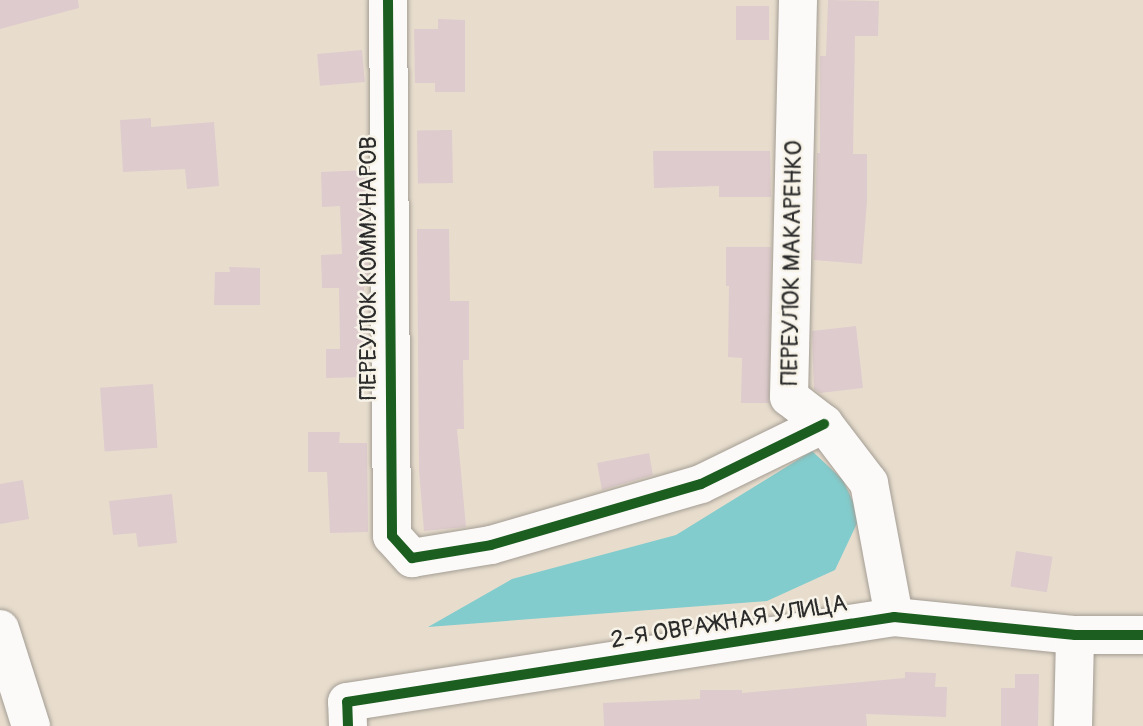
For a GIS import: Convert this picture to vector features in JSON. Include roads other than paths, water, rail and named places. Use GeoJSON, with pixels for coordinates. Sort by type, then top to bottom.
{"type":"FeatureCollection","features":[{"type":"Feature","properties":{"kind":"street","name":"ПЕРЕУЛОК КОММУНАРОВ"},"geometry":{"type":"LineString","coordinates":[[388,0],[391,536],[412,558],[491,545],[701,484],[824,424]]}},
{"type":"Feature","properties":{"kind":"street","name":"ПЕРЕУЛОК МАКАРЕНКО"},"geometry":{"type":"LineString","coordinates":[[798,0],[789,397],[824,424],[869,483],[894,617]]}},
{"type":"Feature","properties":{"kind":"street","name":"2-Я ОВРАЖНАЯ УЛИЦА"},"geometry":{"type":"LineString","coordinates":[[348,726],[347,702],[894,617],[1075,635],[1143,635]]}},
{"type":"Feature","properties":{"kind":"street"},"geometry":{"type":"LineString","coordinates":[[0,629],[31,726]]}},
{"type":"Feature","properties":{"kind":"street"},"geometry":{"type":"LineString","coordinates":[[1073,726],[1075,635]]}},
{"type":"Feature","properties":{"kind":"water"},"geometry":{"type":"Polygon","coordinates":[[[812,451],[843,480],[860,517],[835,570],[767,601],[428,627],[512,579],[676,535],[812,451]]]}}]}
